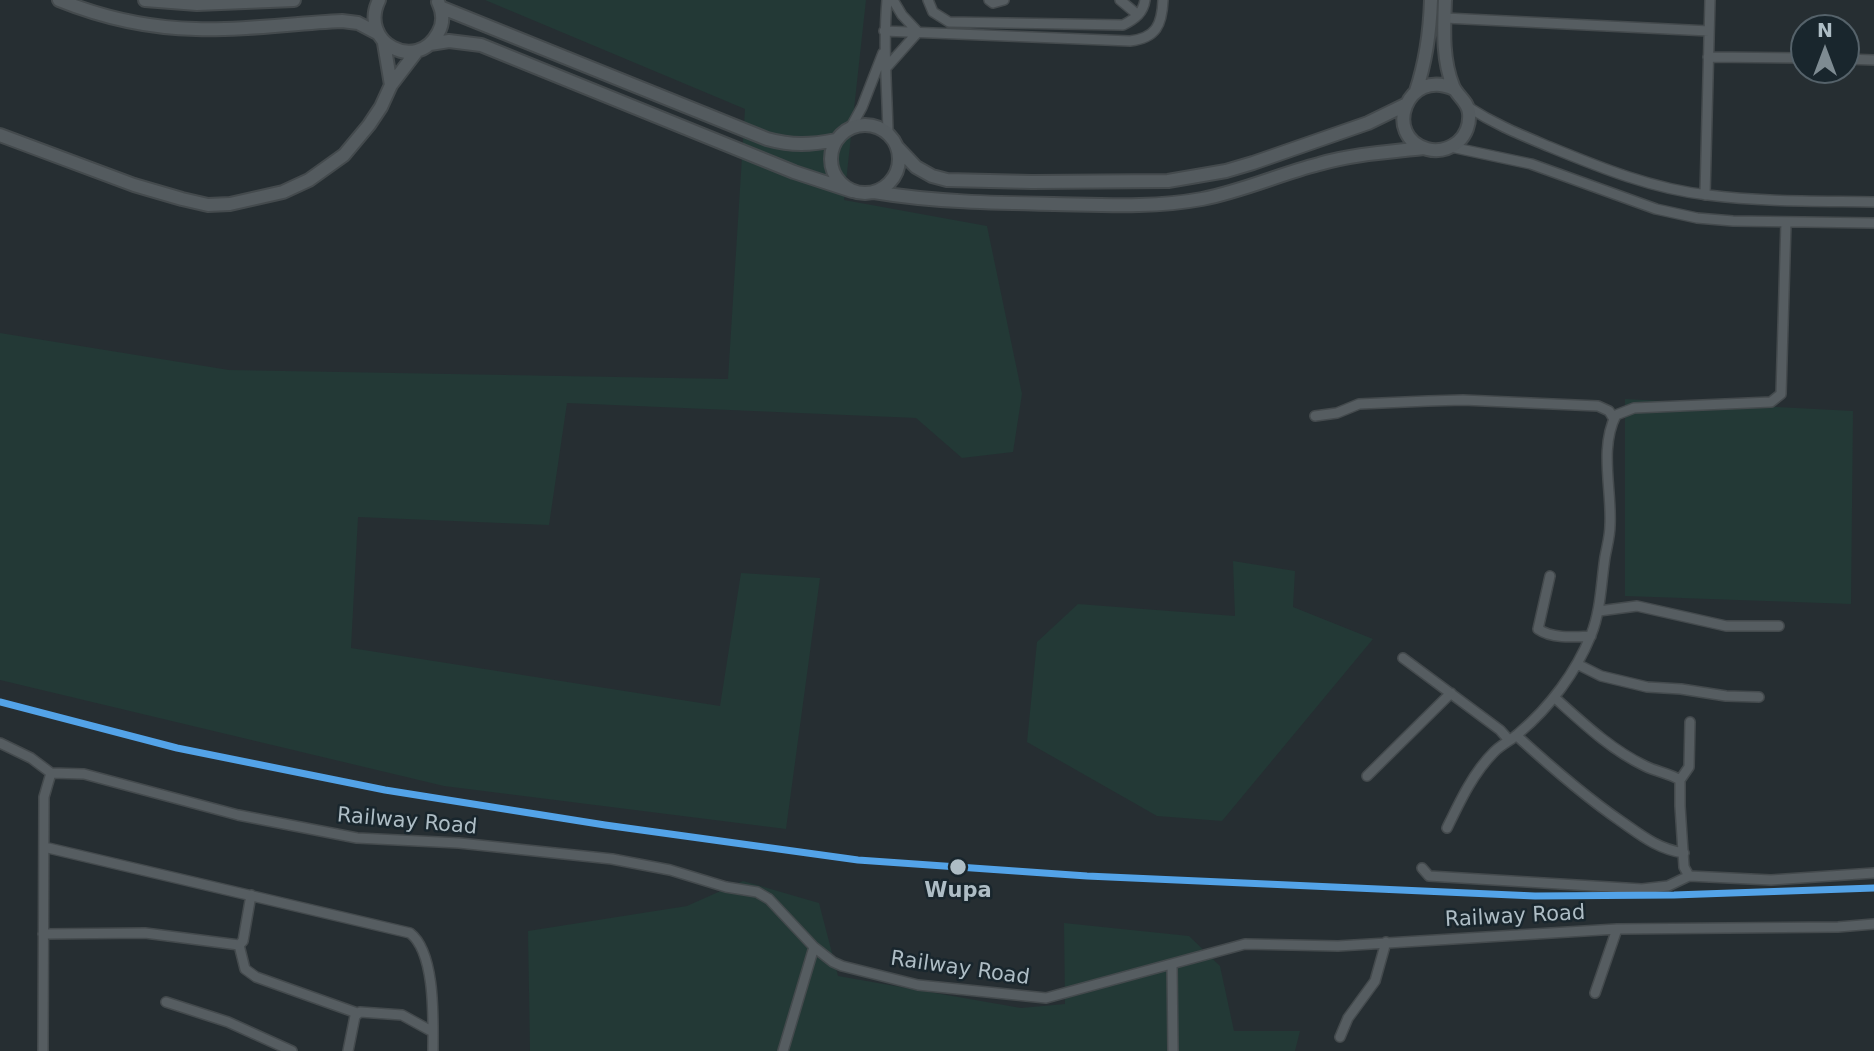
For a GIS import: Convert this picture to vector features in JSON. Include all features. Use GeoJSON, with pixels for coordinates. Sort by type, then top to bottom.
{"type":"FeatureCollection","features":[{"type":"Feature","properties":{"kind":"street"},"geometry":{"type":"LineString","coordinates":[[59,0],[107,16],[173,27],[207,29],[342,21],[358,23],[394,49],[405,52],[449,41],[481,45],[794,172],[852,191],[1003,203],[1135,206],[1231,193],[1337,159],[1451,147],[1531,164],[1656,209],[1697,218],[1874,223]]}},
{"type":"Feature","properties":{"kind":"street"},"geometry":{"type":"LineString","coordinates":[[145,0],[197,4],[294,0]]}},
{"type":"Feature","properties":{"kind":"street"},"geometry":{"type":"LineString","coordinates":[[379,0],[374,12],[374,22],[381,38],[391,85]]}},
{"type":"Feature","properties":{"kind":"street"},"geometry":{"type":"LineString","coordinates":[[887,0],[884,52],[888,133]]}},
{"type":"Feature","properties":{"kind":"street"},"geometry":{"type":"LineString","coordinates":[[893,0],[902,15],[918,32]]}},
{"type":"Feature","properties":{"kind":"street"},"geometry":{"type":"LineString","coordinates":[[928,0],[933,12],[949,22],[1124,25],[1138,15],[1145,0]]}},
{"type":"Feature","properties":{"kind":"street"},"geometry":{"type":"LineString","coordinates":[[989,0],[993,3],[1004,0]]}},
{"type":"Feature","properties":{"kind":"street"},"geometry":{"type":"LineString","coordinates":[[1120,0],[1138,15]]}},
{"type":"Feature","properties":{"kind":"street"},"geometry":{"type":"LineString","coordinates":[[884,31],[1143,40],[1154,32],[1160,22],[1163,0]]}},
{"type":"Feature","properties":{"kind":"street"},"geometry":{"type":"LineString","coordinates":[[850,127],[863,124],[876,126],[888,133],[916,167],[932,176],[947,180],[1168,181],[1226,171],[1368,123],[1405,105],[1416,91],[1426,54],[1431,0]]}},
{"type":"Feature","properties":{"kind":"street"},"geometry":{"type":"LineString","coordinates":[[1445,0],[1447,68],[1454,89]]}},
{"type":"Feature","properties":{"kind":"street"},"geometry":{"type":"LineString","coordinates":[[1705,195],[1710,0]]}},
{"type":"Feature","properties":{"kind":"street"},"geometry":{"type":"LineString","coordinates":[[430,44],[441,27],[438,4],[767,139],[785,144],[809,145],[836,140]]}},
{"type":"Feature","properties":{"kind":"street"},"geometry":{"type":"LineString","coordinates":[[1445,18],[1709,31]]}},
{"type":"Feature","properties":{"kind":"street"},"geometry":{"type":"LineString","coordinates":[[886,68],[918,32]]}},
{"type":"Feature","properties":{"kind":"street"},"geometry":{"type":"LineString","coordinates":[[0,135],[122,181],[182,199],[208,205],[230,204],[283,192],[328,168],[358,140],[381,107],[391,85],[417,51]]}},
{"type":"Feature","properties":{"kind":"street"},"geometry":{"type":"LineString","coordinates":[[852,191],[840,182],[832,169],[831,154],[836,140],[850,127],[862,107],[884,52]]}},
{"type":"Feature","properties":{"kind":"street"},"geometry":{"type":"LineString","coordinates":[[1708,57],[1790,58]]}},
{"type":"Feature","properties":{"kind":"street"},"geometry":{"type":"LineString","coordinates":[[1416,91],[1434,84],[1454,89],[1463,97],[1468,107],[1468,126],[1461,139],[1451,147]]}},
{"type":"Feature","properties":{"kind":"street"},"geometry":{"type":"LineString","coordinates":[[1405,105],[1403,123],[1408,136],[1424,148]]}},
{"type":"Feature","properties":{"kind":"street"},"geometry":{"type":"LineString","coordinates":[[1468,107],[1498,126],[1621,175],[1705,195],[1874,202]]}},
{"type":"Feature","properties":{"kind":"street"},"geometry":{"type":"LineString","coordinates":[[874,192],[885,187],[898,170],[898,148]]}},
{"type":"Feature","properties":{"kind":"street"},"geometry":{"type":"LineString","coordinates":[[1447,828],[1473,779],[1494,752],[1554,697],[1577,664],[1591,636],[1599,611],[1611,527],[1607,484],[1610,433],[1616,415],[1634,408],[1765,403],[1777,398],[1782,387],[1781,333],[1786,222]]}},
{"type":"Feature","properties":{"kind":"street"},"geometry":{"type":"LineString","coordinates":[[1315,416],[1359,404],[1463,400],[1598,406],[1609,411],[1614,419]]}},
{"type":"Feature","properties":{"kind":"street"},"geometry":{"type":"LineString","coordinates":[[1550,576],[1538,629],[1559,636],[1591,636]]}},
{"type":"Feature","properties":{"kind":"street"},"geometry":{"type":"LineString","coordinates":[[1599,611],[1637,606],[1726,626],[1779,626]]}},
{"type":"Feature","properties":{"kind":"street"},"geometry":{"type":"LineString","coordinates":[[1402,658],[1451,692],[1640,836],[1668,851],[1684,853]]}},
{"type":"Feature","properties":{"kind":"street"},"geometry":{"type":"LineString","coordinates":[[1577,664],[1601,676],[1647,687],[1759,697]]}},
{"type":"Feature","properties":{"kind":"street"},"geometry":{"type":"LineString","coordinates":[[1367,776],[1451,692]]}},
{"type":"Feature","properties":{"kind":"street"},"geometry":{"type":"LineString","coordinates":[[1554,697],[1590,732],[1643,766],[1680,780]]}},
{"type":"Feature","properties":{"kind":"street"},"geometry":{"type":"LineString","coordinates":[[1689,876],[1684,867],[1680,780],[1689,767],[1690,722]]}},
{"type":"Feature","properties":{"kind":"street"},"geometry":{"type":"LineString","coordinates":[[0,743],[31,758],[51,773],[44,797],[43,1051]]}},
{"type":"Feature","properties":{"kind":"street","name":"Railway Road"},"geometry":{"type":"LineString","coordinates":[[51,773],[84,774],[238,815],[357,838],[459,843],[612,859],[670,870],[726,887],[757,892],[769,898],[814,947],[842,966],[918,985],[1046,998],[1245,944],[1338,946],[1617,929],[1838,927],[1874,924]]}},
{"type":"Feature","properties":{"kind":"street"},"geometry":{"type":"LineString","coordinates":[[44,847],[411,933],[418,939],[425,956],[432,999],[433,1051]]}},
{"type":"Feature","properties":{"kind":"street","name":"Railway Road"},"geometry":{"type":"LineString","coordinates":[[1422,868],[1429,876],[1642,889],[1668,887],[1689,876],[1771,880],[1874,873]]}},
{"type":"Feature","properties":{"kind":"street"},"geometry":{"type":"LineString","coordinates":[[239,945],[243,940],[251,895]]}},
{"type":"Feature","properties":{"kind":"street"},"geometry":{"type":"LineString","coordinates":[[1595,993],[1617,929]]}},
{"type":"Feature","properties":{"kind":"street"},"geometry":{"type":"LineString","coordinates":[[43,934],[145,933],[239,945]]}},
{"type":"Feature","properties":{"kind":"street"},"geometry":{"type":"LineString","coordinates":[[1340,1037],[1348,1018],[1375,981],[1386,942]]}},
{"type":"Feature","properties":{"kind":"street"},"geometry":{"type":"LineString","coordinates":[[239,945],[245,969],[256,977],[357,1013],[402,1015],[433,1032]]}},
{"type":"Feature","properties":{"kind":"street"},"geometry":{"type":"LineString","coordinates":[[783,1051],[814,947]]}},
{"type":"Feature","properties":{"kind":"street"},"geometry":{"type":"LineString","coordinates":[[1172,964],[1173,1051]]}},
{"type":"Feature","properties":{"kind":"street"},"geometry":{"type":"LineString","coordinates":[[166,1002],[228,1022],[292,1051]]}},
{"type":"Feature","properties":{"kind":"street"},"geometry":{"type":"LineString","coordinates":[[348,1051],[357,1013]]}},
{"type":"Feature","properties":{"kind":"green space"},"geometry":{"type":"Polygon","coordinates":[[[485,0],[866,0],[844,200],[987,226],[1022,394],[1013,452],[962,458],[916,418],[567,403],[549,525],[358,517],[351,648],[720,706],[741,573],[820,578],[786,829],[444,786],[0,680],[0,333],[229,370],[728,379],[745,109],[485,0]]]}},
{"type":"Feature","properties":{"kind":"green space"},"geometry":{"type":"Polygon","coordinates":[[[1625,399],[1853,411],[1851,604],[1625,596],[1625,399]]]}},
{"type":"Feature","properties":{"kind":"green space"},"geometry":{"type":"Polygon","coordinates":[[[1233,561],[1295,571],[1293,607],[1373,639],[1222,821],[1157,816],[1027,742],[1037,642],[1078,604],[1235,616],[1233,561]]]}},
{"type":"Feature","properties":{"kind":"green space"},"geometry":{"type":"Polygon","coordinates":[[[743,881],[819,903],[838,976],[1021,1008],[1065,1004],[1064,923],[1189,936],[1220,966],[1234,1031],[1300,1031],[1295,1051],[530,1051],[528,931],[687,906],[743,881]]]}},
{"type":"Feature","properties":{"kind":"transit line"},"geometry":{"type":"LineString","coordinates":[[0,702],[177,748],[385,790],[605,825],[858,860],[1087,876],[1535,896],[1674,895],[1874,888]]}},
{"type":"Feature","properties":{"kind":"place","name":"Wupa"},"geometry":{"type":"Point","coordinates":[958,867]}}]}
